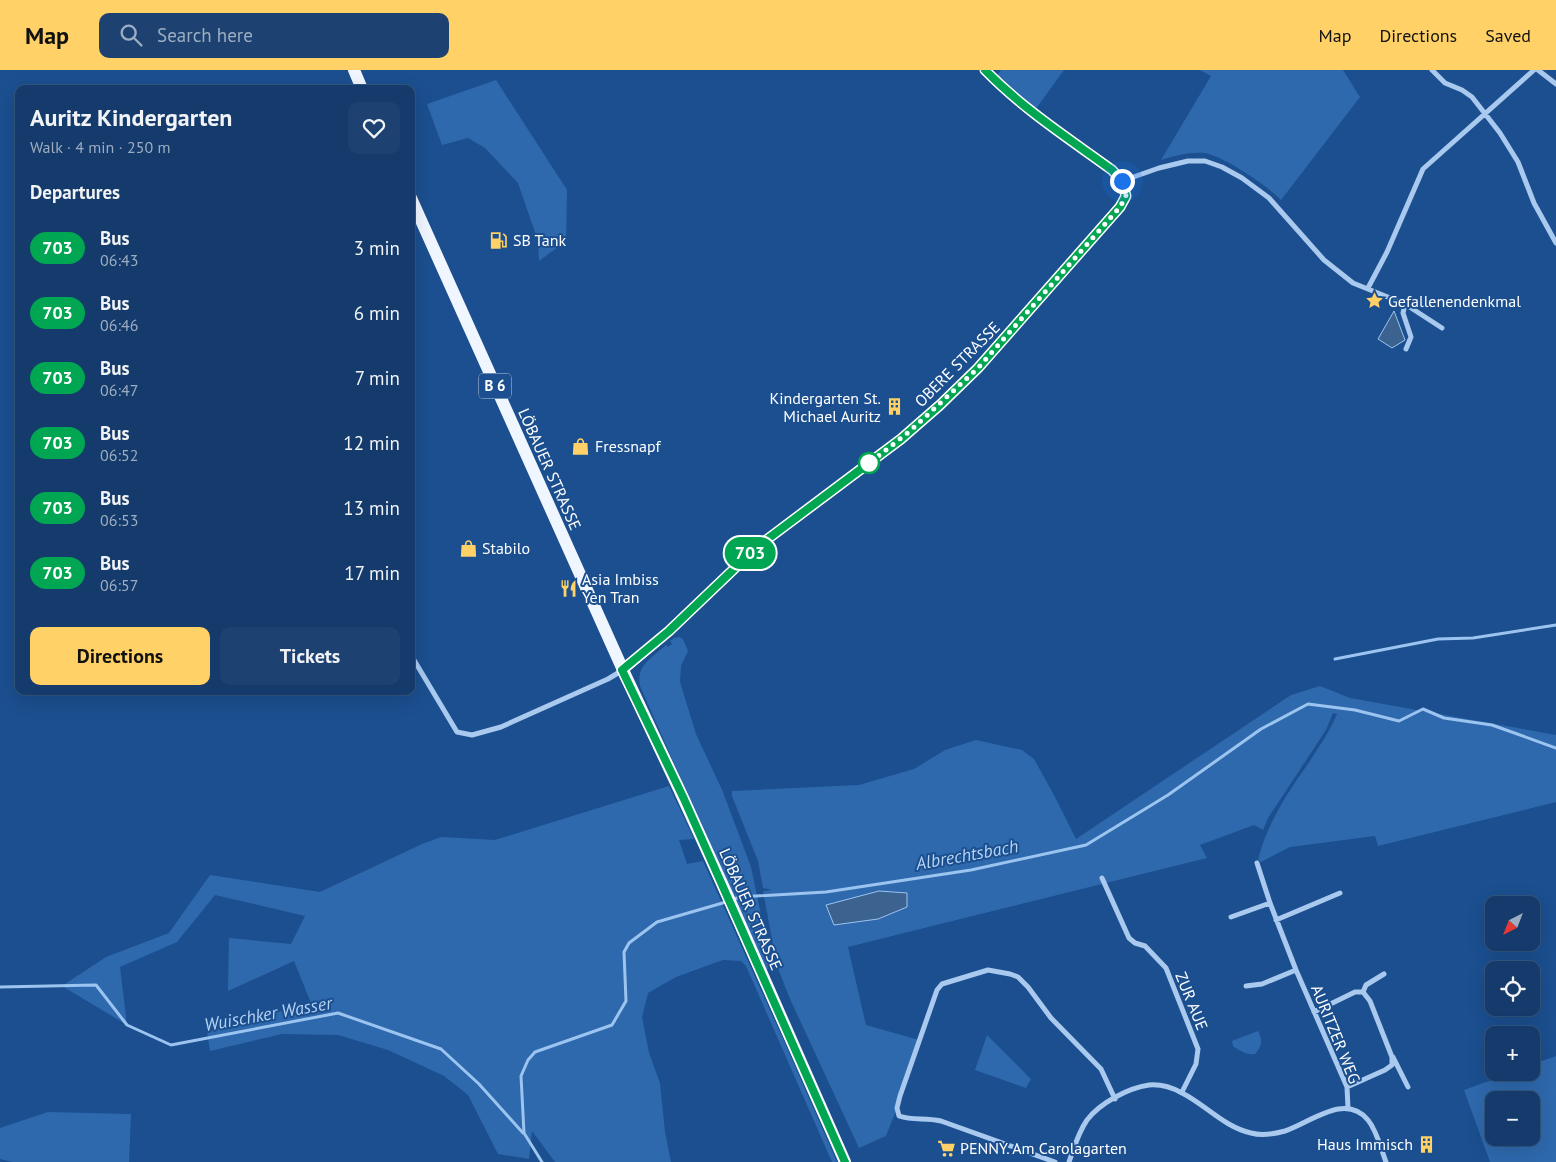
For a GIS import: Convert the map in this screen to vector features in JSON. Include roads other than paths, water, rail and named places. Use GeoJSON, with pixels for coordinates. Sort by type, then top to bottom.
{"type":"FeatureCollection","features":[{"type":"Feature","properties":{"kind":"main road"},"geometry":{"type":"LineString","coordinates":[[354,70],[360,85]]}},
{"type":"Feature","properties":{"kind":"main road","name":"LÖBAUER STRASSE"},"geometry":{"type":"LineString","coordinates":[[415,207],[622,670],[726,892],[845,1162]]}},
{"type":"Feature","properties":{"kind":"street"},"geometry":{"type":"LineString","coordinates":[[985,70],[999,85],[1034,114],[1112,170],[1122,181],[1188,161],[1205,161],[1222,167],[1242,178],[1269,198],[1324,260],[1353,283],[1405,304],[1442,328]]}},
{"type":"Feature","properties":{"kind":"street"},"geometry":{"type":"LineString","coordinates":[[1432,70],[1445,83],[1472,96],[1486,113],[1518,162],[1534,203],[1556,243]]}},
{"type":"Feature","properties":{"kind":"street"},"geometry":{"type":"LineString","coordinates":[[1368,288],[1387,252],[1423,169],[1536,70],[1556,84]]}},
{"type":"Feature","properties":{"kind":"street","name":"OBERE STRASSE"},"geometry":{"type":"LineString","coordinates":[[622,670],[669,631],[757,547],[901,439],[978,368],[1120,207],[1126,196],[1122,181]]}},
{"type":"Feature","properties":{"kind":"street"},"geometry":{"type":"LineString","coordinates":[[1405,304],[1403,313],[1411,337],[1406,349]]}},
{"type":"Feature","properties":{"kind":"street"},"geometry":{"type":"LineString","coordinates":[[415,662],[457,732],[472,735],[501,727],[608,680],[622,670]]}},
{"type":"Feature","properties":{"kind":"street","name":"AURITZER WEG"},"geometry":{"type":"LineString","coordinates":[[1257,863],[1276,920],[1296,970],[1347,1087],[1348,1108]]}},
{"type":"Feature","properties":{"kind":"street","name":"ZUR AUE"},"geometry":{"type":"LineString","coordinates":[[1102,878],[1129,938],[1135,943],[1145,946],[1166,968],[1198,1049],[1196,1064],[1182,1092]]}},
{"type":"Feature","properties":{"kind":"street"},"geometry":{"type":"LineString","coordinates":[[1276,920],[1340,893]]}},
{"type":"Feature","properties":{"kind":"street"},"geometry":{"type":"LineString","coordinates":[[1231,917],[1270,903]]}},
{"type":"Feature","properties":{"kind":"street"},"geometry":{"type":"LineString","coordinates":[[1055,1162],[941,1120],[929,1118],[910,1120],[899,1116],[897,1108],[900,1096],[937,990],[942,984],[988,970],[1010,974],[1018,978],[1028,987],[1051,1018],[1101,1069],[1115,1098]]}},
{"type":"Feature","properties":{"kind":"street","name":"AURITZER WEG"},"geometry":{"type":"LineString","coordinates":[[1246,986],[1262,984],[1296,970]]}},
{"type":"Feature","properties":{"kind":"street"},"geometry":{"type":"LineString","coordinates":[[1363,992],[1366,985],[1384,974]]}},
{"type":"Feature","properties":{"kind":"street"},"geometry":{"type":"LineString","coordinates":[[1314,1012],[1355,992],[1363,992]]}},
{"type":"Feature","properties":{"kind":"street"},"geometry":{"type":"LineString","coordinates":[[1363,992],[1370,1001],[1392,1057],[1408,1087]]}},
{"type":"Feature","properties":{"kind":"street"},"geometry":{"type":"LineString","coordinates":[[1347,1087],[1385,1070],[1392,1064],[1392,1057]]}},
{"type":"Feature","properties":{"kind":"street"},"geometry":{"type":"LineString","coordinates":[[1069,1162],[1080,1133],[1088,1120],[1102,1106],[1127,1092],[1149,1085],[1167,1087],[1182,1092],[1229,1124],[1251,1133],[1264,1135],[1285,1131],[1337,1108],[1348,1108],[1362,1114],[1368,1120],[1386,1162]]}},
{"type":"Feature","properties":{"kind":"waterway"},"geometry":{"type":"LineString","coordinates":[[1335,659],[1438,639],[1473,638],[1556,625]]}},
{"type":"Feature","properties":{"kind":"waterway","name":"Albrechtsbach"},"geometry":{"type":"LineString","coordinates":[[732,900],[739,897],[826,892],[971,870],[1086,845],[1168,795],[1261,729],[1308,704],[1355,710],[1399,721],[1423,709],[1444,718],[1492,725],[1556,748]]}},
{"type":"Feature","properties":{"kind":"waterway","name":"Albrechtsbach"},"geometry":{"type":"LineString","coordinates":[[542,1162],[524,1133],[521,1076],[528,1060],[535,1052],[612,1025],[626,1001],[624,952],[629,943],[657,922],[726,902]]}},
{"type":"Feature","properties":{"kind":"waterway","name":"Wuischker Wasser"},"geometry":{"type":"LineString","coordinates":[[0,987],[96,985],[127,1025],[171,1045],[338,1013],[441,1049],[479,1084],[523,1133]]}},
{"type":"Feature","properties":{"kind":"place","name":"SB Tank"},"geometry":{"type":"Point","coordinates":[499,240]}},
{"type":"Feature","properties":{"kind":"place","name":"Gefallenendenkmal"},"geometry":{"type":"Point","coordinates":[1374,301]}},
{"type":"Feature","properties":{"kind":"place","name":"Kindergarten St. Michael Auritz"},"geometry":{"type":"Point","coordinates":[895,407]}},
{"type":"Feature","properties":{"kind":"place","name":"Fressnapf"},"geometry":{"type":"Point","coordinates":[581,446]}},
{"type":"Feature","properties":{"kind":"place","name":"Stabilo"},"geometry":{"type":"Point","coordinates":[468,548]}},
{"type":"Feature","properties":{"kind":"place","name":"Asia Imbiss Yen Tran"},"geometry":{"type":"Point","coordinates":[568,588]}},
{"type":"Feature","properties":{"kind":"place","name":"Haus Immisch"},"geometry":{"type":"Point","coordinates":[1427,1144]}},
{"type":"Feature","properties":{"kind":"place","name":"PENNY. Am Carolagarten"},"geometry":{"type":"Point","coordinates":[946,1148]}}]}
